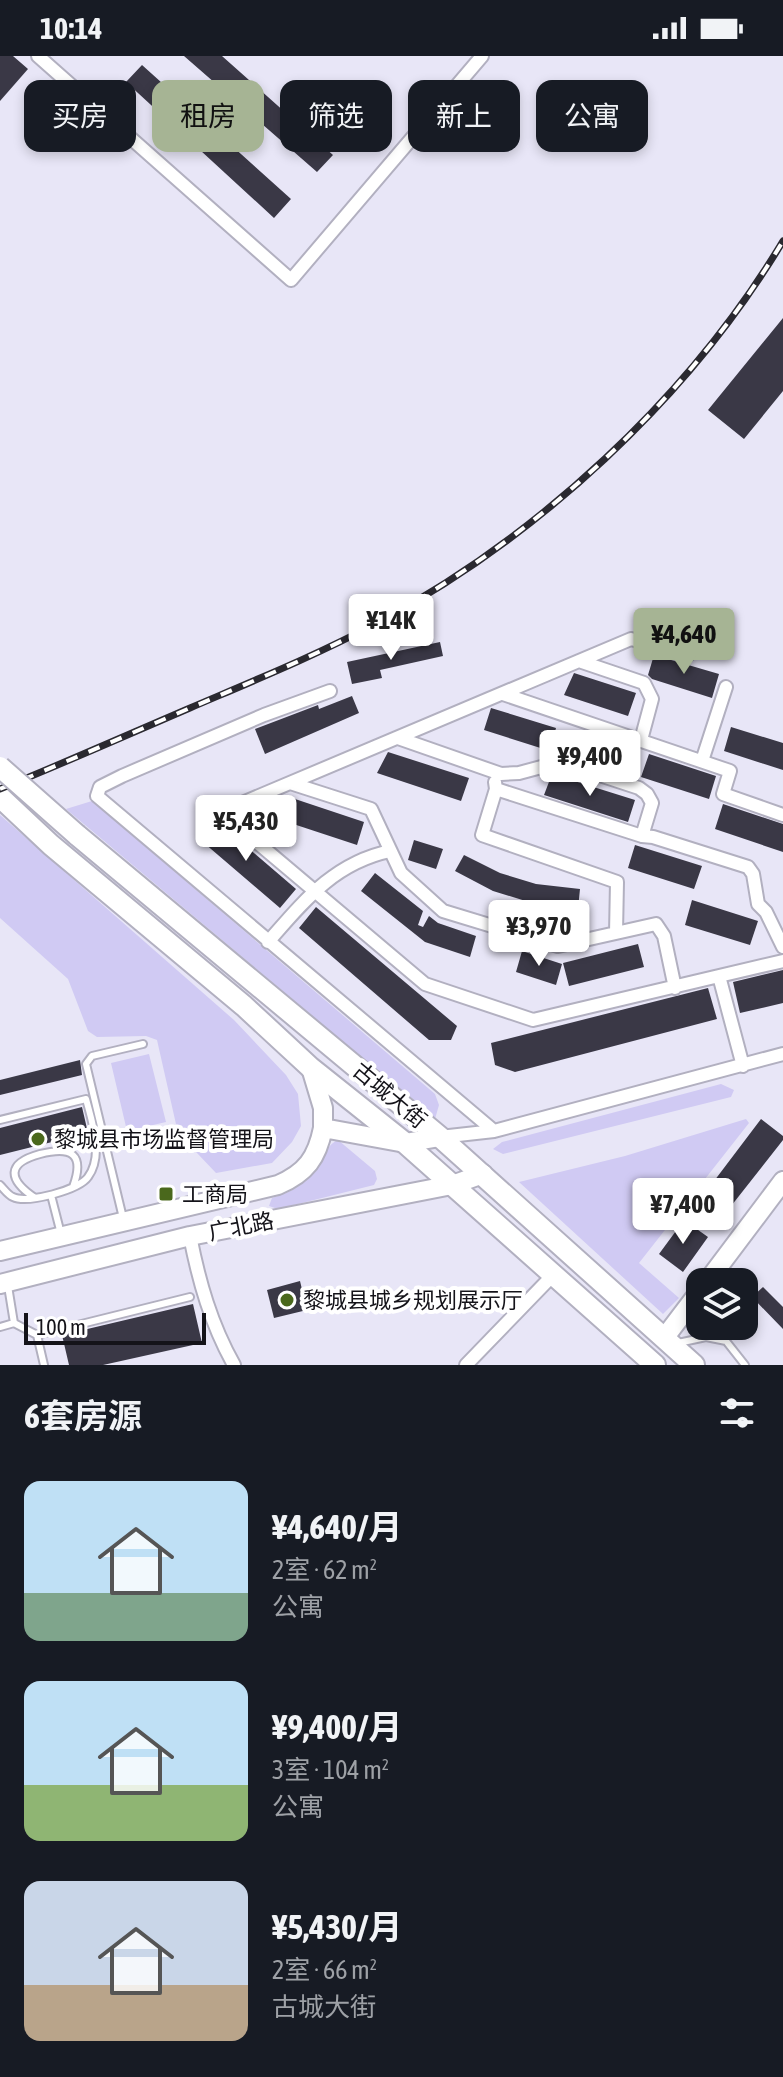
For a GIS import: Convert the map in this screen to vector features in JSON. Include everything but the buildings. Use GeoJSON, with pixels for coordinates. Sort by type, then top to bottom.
{"type":"FeatureCollection","features":[{"type":"Feature","properties":{"kind":"main road","name":"古城大街"},"geometry":{"type":"LineString","coordinates":[[0,767],[483,1174],[694,1365]]}},
{"type":"Feature","properties":{"kind":"main road","name":"古城大街"},"geometry":{"type":"LineString","coordinates":[[0,797],[51,845],[244,1006],[311,1068],[405,1143],[655,1365]]}},
{"type":"Feature","properties":{"kind":"main road"},"geometry":{"type":"LineString","coordinates":[[311,1068],[323,1108],[323,1128],[405,1143],[440,1137]]}},
{"type":"Feature","properties":{"kind":"main road","name":"广北路"},"geometry":{"type":"LineString","coordinates":[[0,1251],[262,1190],[296,1177],[308,1167],[319,1147],[323,1128]]}},
{"type":"Feature","properties":{"kind":"main road","name":"广北路"},"geometry":{"type":"LineString","coordinates":[[4,1283],[190,1236],[452,1185],[483,1174]]}},
{"type":"Feature","properties":{"kind":"main road"},"geometry":{"type":"LineString","coordinates":[[718,1268],[783,1181]]}},
{"type":"Feature","properties":{"kind":"main road"},"geometry":{"type":"LineString","coordinates":[[669,1341],[686,1314]]}},
{"type":"Feature","properties":{"kind":"street"},"geometry":{"type":"LineString","coordinates":[[38,56],[291,280],[482,56]]}},
{"type":"Feature","properties":{"kind":"street"},"geometry":{"type":"LineString","coordinates":[[689,654],[631,639],[221,812],[425,984],[533,1020],[783,961]]}},
{"type":"Feature","properties":{"kind":"street"},"geometry":{"type":"LineString","coordinates":[[579,661],[644,683],[649,689],[652,699],[641,740]]}},
{"type":"Feature","properties":{"kind":"street"},"geometry":{"type":"LineString","coordinates":[[702,761],[726,687]]}},
{"type":"Feature","properties":{"kind":"street"},"geometry":{"type":"LineString","coordinates":[[330,691],[264,715],[122,776],[100,787],[97,796],[494,1131]]}},
{"type":"Feature","properties":{"kind":"street"},"geometry":{"type":"LineString","coordinates":[[503,694],[730,771],[723,794],[783,815]]}},
{"type":"Feature","properties":{"kind":"street"},"geometry":{"type":"LineString","coordinates":[[398,738],[493,771],[519,773],[560,762],[639,788],[652,803],[642,836]]}},
{"type":"Feature","properties":{"kind":"street"},"geometry":{"type":"LineString","coordinates":[[493,771],[496,789],[482,835],[617,882],[616,933]]}},
{"type":"Feature","properties":{"kind":"street"},"geometry":{"type":"LineString","coordinates":[[290,783],[371,809],[401,873],[443,911],[558,946],[656,924],[661,929],[675,988]]}},
{"type":"Feature","properties":{"kind":"street"},"geometry":{"type":"LineString","coordinates":[[496,789],[748,867],[753,874],[758,904],[766,912],[783,947]]}},
{"type":"Feature","properties":{"kind":"street"},"geometry":{"type":"LineString","coordinates":[[268,942],[314,890],[364,857],[390,851]]}},
{"type":"Feature","properties":{"kind":"street"},"geometry":{"type":"LineString","coordinates":[[719,976],[743,1066]]}},
{"type":"Feature","properties":{"kind":"street"},"geometry":{"type":"LineString","coordinates":[[440,1137],[494,1131],[783,1054]]}},
{"type":"Feature","properties":{"kind":"street"},"geometry":{"type":"LineString","coordinates":[[190,1236],[198,1279],[216,1333],[234,1365]]}},
{"type":"Feature","properties":{"kind":"street"},"geometry":{"type":"LineString","coordinates":[[466,1365],[554,1274]]}},
{"type":"Feature","properties":{"kind":"lane"},"geometry":{"type":"LineString","coordinates":[[124,1220],[86,1064],[92,1056],[143,1044]]}},
{"type":"Feature","properties":{"kind":"lane"},"geometry":{"type":"LineString","coordinates":[[0,1120],[86,1099],[97,1144],[90,1176],[73,1187],[23,1200],[12,1197],[0,1185]]}},
{"type":"Feature","properties":{"kind":"lane"},"geometry":{"type":"LineString","coordinates":[[35,1198],[18,1187],[15,1167],[22,1159],[60,1149],[68,1150],[76,1158],[79,1171],[73,1187]]}},
{"type":"Feature","properties":{"kind":"lane"},"geometry":{"type":"LineString","coordinates":[[51,1195],[61,1236]]}},
{"type":"Feature","properties":{"kind":"lane"},"geometry":{"type":"LineString","coordinates":[[4,1283],[14,1323]]}},
{"type":"Feature","properties":{"kind":"lane"},"geometry":{"type":"LineString","coordinates":[[0,1327],[14,1323],[37,1335],[190,1297]]}},
{"type":"Feature","properties":{"kind":"lane"},"geometry":{"type":"LineString","coordinates":[[37,1335],[44,1365]]}},
{"type":"Feature","properties":{"kind":"lane"},"geometry":{"type":"LineString","coordinates":[[669,1341],[706,1337],[726,1341],[745,1365]]}},
{"type":"Feature","properties":{"kind":"shaded area"},"geometry":{"type":"Polygon","coordinates":[[[92,801],[435,1094],[439,1105],[435,1119],[66,809],[92,801]]]}},
{"type":"Feature","properties":{"kind":"shaded area"},"geometry":{"type":"Polygon","coordinates":[[[0,815],[234,1020],[286,1075],[298,1094],[301,1126],[292,1142],[272,1163],[216,1173],[178,1133],[157,1040],[146,1036],[97,1037],[88,1031],[68,979],[0,918],[0,815]]]}},
{"type":"Feature","properties":{"kind":"shaded area"},"geometry":{"type":"Polygon","coordinates":[[[149,1054],[166,1122],[127,1131],[111,1063],[149,1054]]]}},
{"type":"Feature","properties":{"kind":"shaded area"},"geometry":{"type":"Polygon","coordinates":[[[721,1084],[734,1090],[731,1097],[503,1154],[493,1149],[502,1142],[721,1084]]]}},
{"type":"Feature","properties":{"kind":"shaded area"},"geometry":{"type":"Polygon","coordinates":[[[746,1119],[749,1123],[639,1263],[679,1298],[663,1314],[519,1182],[625,1156],[746,1119]]]}},
{"type":"Feature","properties":{"kind":"shaded area"},"geometry":{"type":"Polygon","coordinates":[[[338,1140],[375,1171],[377,1179],[374,1185],[278,1209],[269,1206],[272,1198],[305,1182],[338,1140]]]}},
{"type":"Feature","properties":{"kind":"railway"},"geometry":{"type":"LineString","coordinates":[[0,789],[331,646],[437,588],[495,549],[605,459],[656,408],[703,355],[783,241]]}},
{"type":"Feature","properties":{"kind":"place","name":"黎城县市场监督管理局"},"geometry":{"type":"Point","coordinates":[38,1139]}},
{"type":"Feature","properties":{"kind":"place","name":"工商局"},"geometry":{"type":"Point","coordinates":[166,1194]}},
{"type":"Feature","properties":{"kind":"place","name":"黎城县城乡规划展示厅"},"geometry":{"type":"Point","coordinates":[287,1300]}}]}
